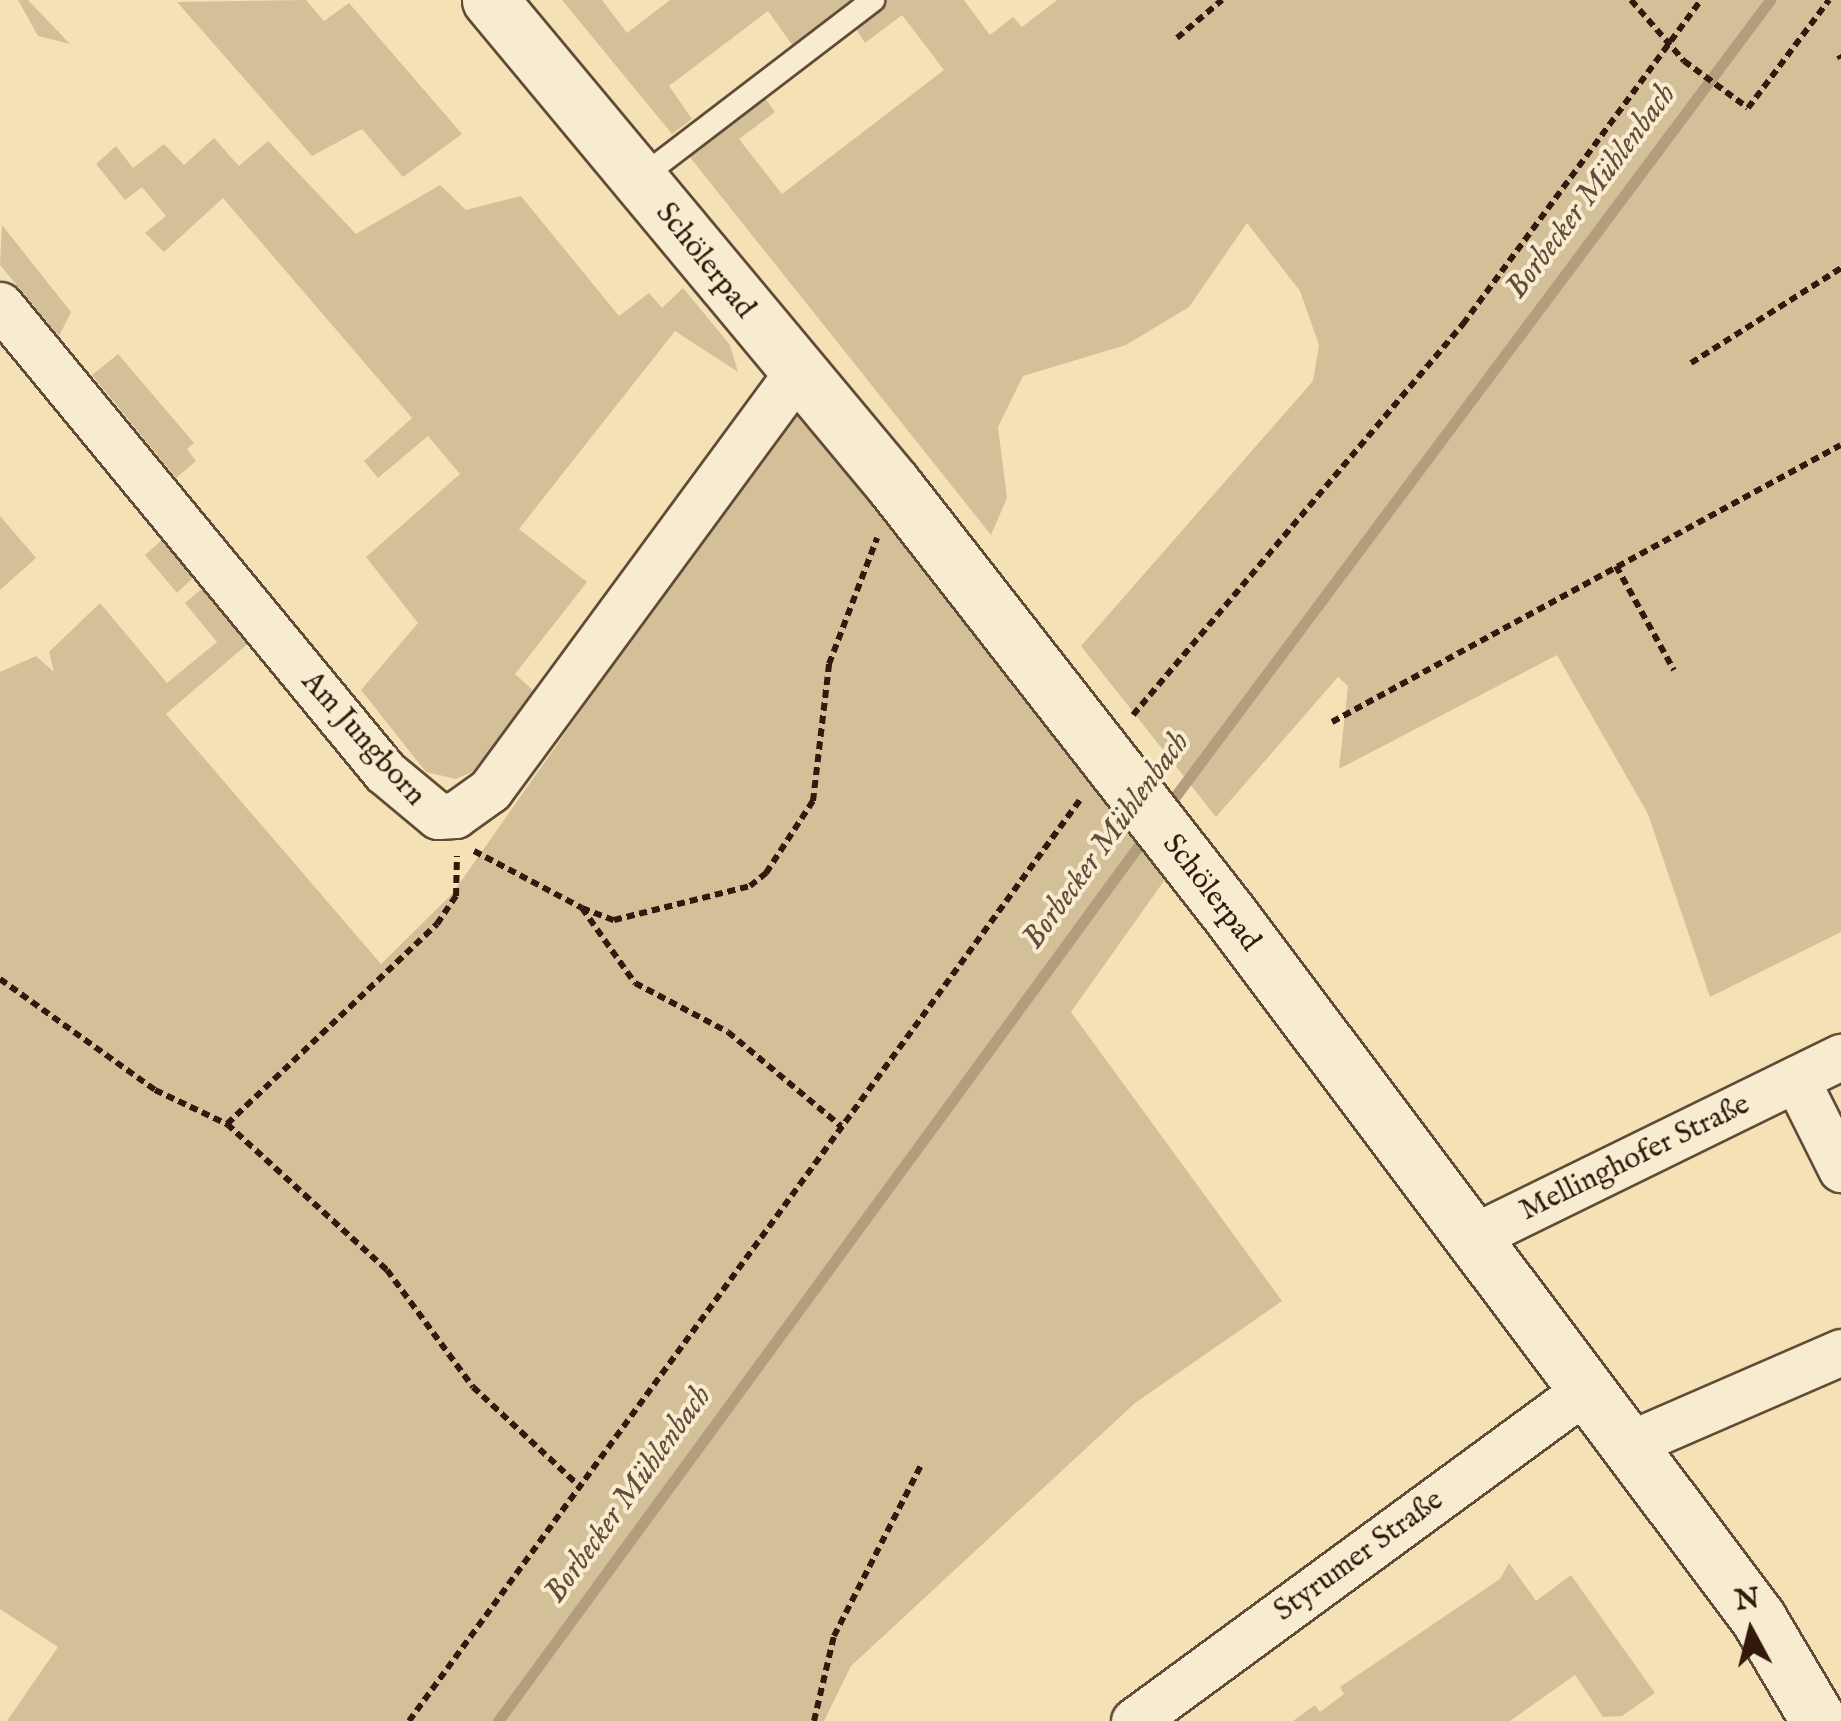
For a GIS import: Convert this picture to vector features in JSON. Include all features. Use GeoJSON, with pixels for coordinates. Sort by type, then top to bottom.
{"type":"FeatureCollection","features":[{"type":"Feature","properties":{"kind":"street","name":"Schölerpad"},"geometry":{"type":"LineString","coordinates":[[490,0],[796,374],[893,484],[1112,766],[1473,1237],[1625,1446],[1767,1631],[1820,1721]]}},
{"type":"Feature","properties":{"kind":"street","name":"Am Jungborn"},"geometry":{"type":"LineString","coordinates":[[0,305],[385,772],[445,826],[490,790],[796,374]]}},
{"type":"Feature","properties":{"kind":"street","name":"Mellinghofer Straße"},"geometry":{"type":"LineString","coordinates":[[1473,1237],[1841,1057]]}},
{"type":"Feature","properties":{"kind":"street"},"geometry":{"type":"LineString","coordinates":[[1796,1079],[1841,1168]]}},
{"type":"Feature","properties":{"kind":"street"},"geometry":{"type":"LineString","coordinates":[[1625,1446],[1841,1352]]}},
{"type":"Feature","properties":{"kind":"street","name":"Styrumer Straße"},"geometry":{"type":"LineString","coordinates":[[1134,1721],[1584,1391]]}},
{"type":"Feature","properties":{"kind":"lane"},"geometry":{"type":"LineString","coordinates":[[638,179],[873,0]]}},
{"type":"Feature","properties":{"kind":"path"},"geometry":{"type":"LineString","coordinates":[[1177,38],[1222,0]]}},
{"type":"Feature","properties":{"kind":"path"},"geometry":{"type":"LineString","coordinates":[[1631,0],[1684,61],[1748,108],[1828,0]]}},
{"type":"Feature","properties":{"kind":"path"},"geometry":{"type":"LineString","coordinates":[[409,1721],[1080,803],[1462,324],[1701,0]]}},
{"type":"Feature","properties":{"kind":"path"},"geometry":{"type":"LineString","coordinates":[[1691,363],[1841,268]]}},
{"type":"Feature","properties":{"kind":"path"},"geometry":{"type":"LineString","coordinates":[[1332,722],[1841,445]]}},
{"type":"Feature","properties":{"kind":"path"},"geometry":{"type":"LineString","coordinates":[[445,826],[582,908],[614,920],[750,886],[766,873],[813,800],[829,664],[893,484]]}},
{"type":"Feature","properties":{"kind":"path"},"geometry":{"type":"LineString","coordinates":[[1616,566],[1674,670]]}},
{"type":"Feature","properties":{"kind":"path"},"geometry":{"type":"LineString","coordinates":[[227,1124],[436,924],[461,876],[445,826]]}},
{"type":"Feature","properties":{"kind":"path"},"geometry":{"type":"LineString","coordinates":[[582,908],[635,984],[728,1032],[841,1126]]}},
{"type":"Feature","properties":{"kind":"path"},"geometry":{"type":"LineString","coordinates":[[0,979],[154,1090],[227,1124],[387,1270],[497,1414],[578,1485]]}},
{"type":"Feature","properties":{"kind":"path"},"geometry":{"type":"LineString","coordinates":[[814,1721],[834,1636],[922,1463]]}},
{"type":"Feature","properties":{"kind":"shaded area"},"geometry":{"type":"Polygon","coordinates":[[[18,0],[28,0],[70,44],[38,36],[18,0]]]}},
{"type":"Feature","properties":{"kind":"shaded area"},"geometry":{"type":"Polygon","coordinates":[[[306,0],[324,21],[349,3],[462,134],[403,177],[362,129],[312,156],[177,2],[306,0]]]}},
{"type":"Feature","properties":{"kind":"shaded area"},"geometry":{"type":"Polygon","coordinates":[[[562,0],[602,0],[627,33],[670,0],[855,0],[793,46],[768,11],[669,86],[692,119],[672,134],[562,0]]]}},
{"type":"Feature","properties":{"kind":"shaded area"},"geometry":{"type":"Polygon","coordinates":[[[887,0],[964,0],[990,35],[1013,17],[1022,27],[1057,0],[1841,0],[1841,932],[1710,997],[1648,814],[1557,655],[1339,769],[1348,686],[1338,677],[1216,817],[1081,646],[1313,381],[1319,345],[1300,291],[1247,223],[1189,307],[1126,345],[1023,376],[998,427],[1007,498],[991,535],[685,151],[762,94],[775,112],[739,139],[782,194],[944,70],[902,15],[865,43],[853,24],[887,0]]]}},
{"type":"Feature","properties":{"kind":"shaded area"},"geometry":{"type":"Polygon","coordinates":[[[214,138],[239,166],[268,141],[356,234],[440,185],[466,210],[521,196],[619,316],[649,293],[662,308],[683,288],[730,345],[738,372],[675,331],[519,529],[587,582],[515,674],[536,693],[474,771],[456,779],[426,772],[361,690],[418,623],[366,557],[460,474],[428,436],[378,478],[364,461],[412,418],[223,198],[164,252],[145,233],[166,216],[142,187],[125,200],[96,164],[116,146],[133,168],[164,144],[184,165],[214,138]]]}},
{"type":"Feature","properties":{"kind":"shaded area"},"geometry":{"type":"Polygon","coordinates":[[[2,225],[71,312],[59,336],[0,265],[2,225]]]}},
{"type":"Feature","properties":{"kind":"shaded area"},"geometry":{"type":"Polygon","coordinates":[[[118,354],[194,443],[187,449],[196,461],[176,478],[92,375],[118,354]]]}},
{"type":"Feature","properties":{"kind":"shaded area"},"geometry":{"type":"Polygon","coordinates":[[[809,386],[1171,871],[1071,1012],[1282,1301],[1135,1403],[851,1666],[824,1721],[7,1721],[58,1647],[0,1609],[0,672],[36,656],[54,672],[49,652],[100,603],[167,683],[217,642],[185,603],[205,586],[251,641],[166,714],[381,964],[452,894],[809,386]]]}},
{"type":"Feature","properties":{"kind":"shaded area"},"geometry":{"type":"Polygon","coordinates":[[[0,516],[36,558],[0,590],[0,516]]]}},
{"type":"Feature","properties":{"kind":"shaded area"},"geometry":{"type":"Polygon","coordinates":[[[164,538],[196,575],[177,593],[145,555],[164,538]]]}},
{"type":"Feature","properties":{"kind":"shaded area"},"geometry":{"type":"Polygon","coordinates":[[[1509,1563],[1536,1601],[1571,1575],[1655,1693],[1622,1716],[1603,1717],[1575,1675],[1510,1721],[1293,1721],[1315,1705],[1320,1712],[1344,1694],[1340,1687],[1500,1579],[1509,1563]]]}},
{"type":"Feature","properties":{"kind":"waterway","name":"Borbecker Mühlenbach"},"geometry":{"type":"LineString","coordinates":[[1165,810],[1770,0]]}},
{"type":"Feature","properties":{"kind":"waterway","name":"Borbecker Mühlenbach"},"geometry":{"type":"LineString","coordinates":[[498,1721],[1148,833]]}}]}
